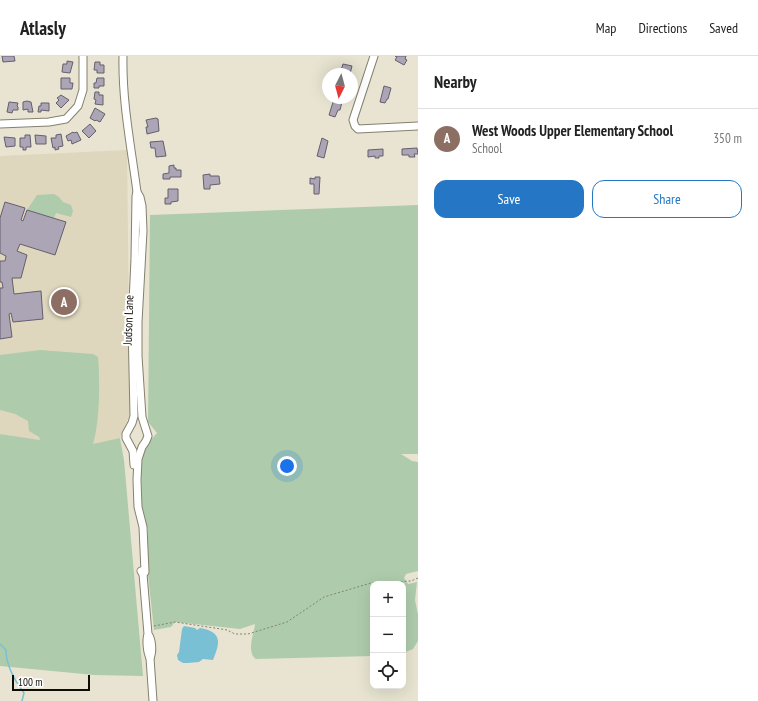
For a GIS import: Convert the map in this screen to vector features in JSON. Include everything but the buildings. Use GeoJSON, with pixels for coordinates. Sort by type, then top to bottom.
{"type":"FeatureCollection","features":[{"type":"Feature","properties":{"kind":"street"},"geometry":{"type":"LineString","coordinates":[[0,124],[49,122],[66,119],[78,106],[83,90],[83,56]]}},
{"type":"Feature","properties":{"kind":"street","name":"Judson Lane"},"geometry":{"type":"LineString","coordinates":[[122,56],[123,97],[137,192],[132,324],[134,416],[126,434],[126,438],[131,446],[134,458],[134,498],[139,527],[141,572],[143,574],[148,632],[148,655],[150,658],[153,701]]}},
{"type":"Feature","properties":{"kind":"street"},"geometry":{"type":"LineString","coordinates":[[374,56],[354,120],[355,126],[358,129],[418,126]]}},
{"type":"Feature","properties":{"kind":"street","name":"Judson Lane"},"geometry":{"type":"LineString","coordinates":[[137,192],[140,196],[142,206],[143,231],[138,322],[138,356],[142,417],[148,436],[138,459],[137,480],[138,507],[143,527],[145,572],[143,574]]}},
{"type":"Feature","properties":{"kind":"street"},"geometry":{"type":"LineString","coordinates":[[131,446],[138,448],[142,447]]}},
{"type":"Feature","properties":{"kind":"path"},"geometry":{"type":"LineString","coordinates":[[148,632],[156,625],[175,622],[221,629],[235,634],[248,634],[287,622],[324,596],[371,583],[411,581],[418,578]]}},
{"type":"Feature","properties":{"kind":"shaded area"},"geometry":{"type":"Polygon","coordinates":[[[127,150],[130,414],[120,438],[96,445],[64,444],[0,434],[0,156],[127,150]]]}},
{"type":"Feature","properties":{"kind":"green space"},"geometry":{"type":"Polygon","coordinates":[[[54,194],[63,202],[71,205],[73,211],[71,217],[56,213],[54,218],[27,210],[37,195],[54,194]]]}},
{"type":"Feature","properties":{"kind":"green space"},"geometry":{"type":"Polygon","coordinates":[[[418,205],[418,454],[401,454],[412,461],[418,462],[418,571],[406,574],[404,578],[406,581],[370,581],[370,656],[256,659],[251,652],[251,643],[255,624],[240,629],[175,622],[171,627],[154,630],[148,575],[148,530],[142,506],[141,471],[143,453],[146,445],[157,433],[148,422],[150,215],[418,205]]]}},
{"type":"Feature","properties":{"kind":"green space"},"geometry":{"type":"Polygon","coordinates":[[[40,350],[93,354],[98,357],[99,401],[93,444],[120,438],[124,460],[143,676],[94,675],[0,666],[0,434],[40,440],[39,437],[29,431],[28,421],[15,414],[0,410],[0,355],[40,350]]]}},
{"type":"Feature","properties":{"kind":"green space"},"geometry":{"type":"Polygon","coordinates":[[[406,581],[408,584],[417,582],[415,600],[418,615],[418,641],[413,649],[406,652],[406,581]]]}},
{"type":"Feature","properties":{"kind":"water"},"geometry":{"type":"Polygon","coordinates":[[[184,626],[195,628],[197,630],[200,628],[213,632],[216,635],[218,643],[213,660],[203,659],[199,662],[183,663],[178,660],[177,655],[179,652],[182,629],[184,626]]]}},
{"type":"Feature","properties":{"kind":"waterway"},"geometry":{"type":"LineString","coordinates":[[0,644],[6,650],[6,656],[12,673],[24,693],[22,701]]}},
{"type":"Feature","properties":{"kind":"place","name":"West Woods Upper Elementary School"},"geometry":{"type":"Point","coordinates":[64,302]}}]}
